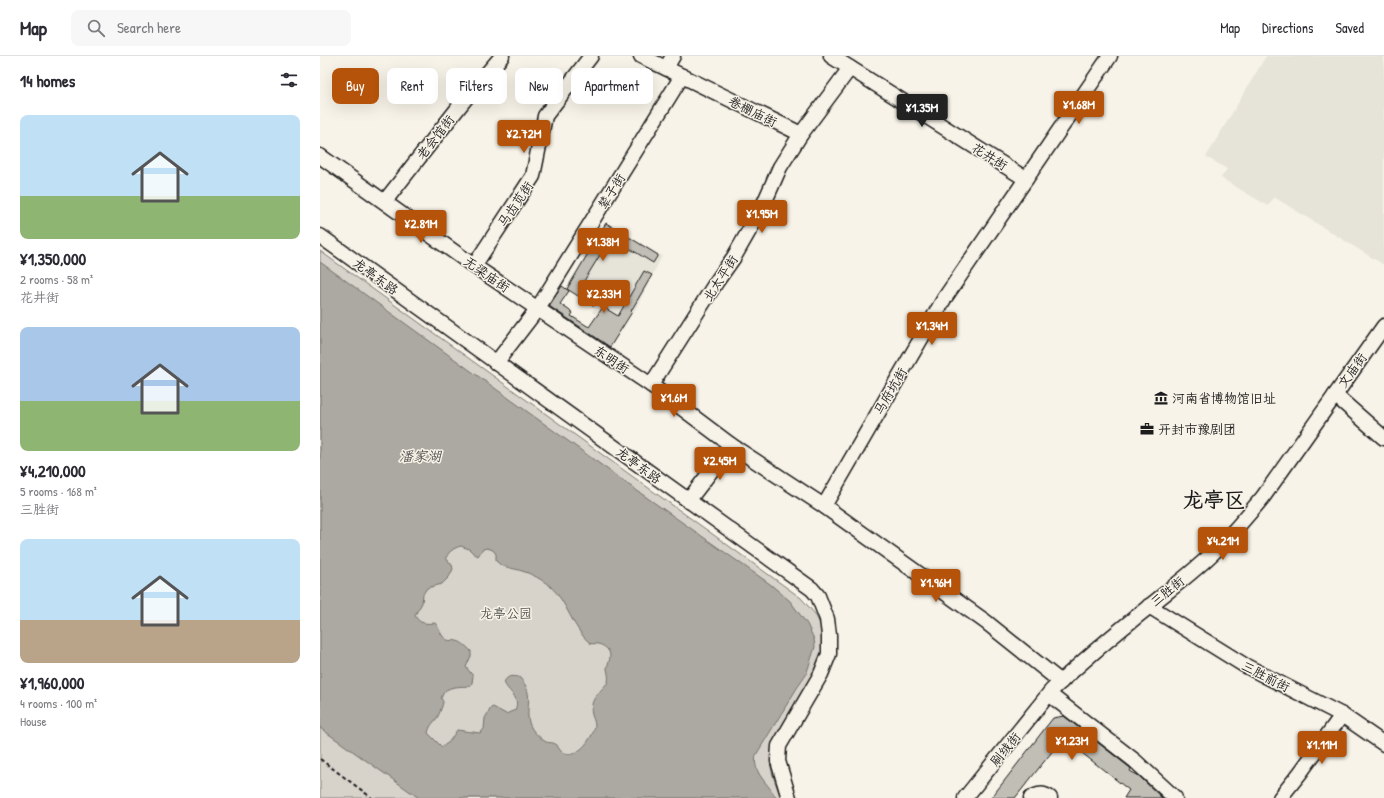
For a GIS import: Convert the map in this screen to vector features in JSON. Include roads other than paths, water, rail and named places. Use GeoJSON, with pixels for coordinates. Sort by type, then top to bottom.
{"type":"FeatureCollection","features":[{"type":"Feature","properties":{"kind":"street","name":"老会馆街"},"geometry":{"type":"LineString","coordinates":[[385,201],[466,98],[502,56]]}},
{"type":"Feature","properties":{"kind":"street","name":"马齿苋街"},"geometry":{"type":"LineString","coordinates":[[474,266],[533,176],[545,116],[590,56]]}},
{"type":"Feature","properties":{"kind":"street","name":"卷棚庙街"},"geometry":{"type":"LineString","coordinates":[[641,56],[801,134]]}},
{"type":"Feature","properties":{"kind":"street"},"geometry":{"type":"LineString","coordinates":[[666,68],[673,56]]}},
{"type":"Feature","properties":{"kind":"street","name":"花井街"},"geometry":{"type":"LineString","coordinates":[[832,56],[1026,179]]}},
{"type":"Feature","properties":{"kind":"street","name":"马府坑街"},"geometry":{"type":"LineString","coordinates":[[824,506],[944,299],[1110,56]]}},
{"type":"Feature","properties":{"kind":"street","name":"北太平街"},"geometry":{"type":"LineString","coordinates":[[651,385],[717,281],[734,257],[762,208],[780,167],[801,134],[850,68]]}},
{"type":"Feature","properties":{"kind":"street","name":"辇子街"},"geometry":{"type":"LineString","coordinates":[[496,363],[538,308],[682,76]]}},
{"type":"Feature","properties":{"kind":"street","name":"无梁庙街"},"geometry":{"type":"LineString","coordinates":[[320,156],[474,266],[538,308]]}},
{"type":"Feature","properties":{"kind":"street","name":"龙亭东路"},"geometry":{"type":"LineString","coordinates":[[320,236],[812,589],[818,596],[827,619],[829,654],[821,674],[779,746],[778,760],[789,798]]}},
{"type":"Feature","properties":{"kind":"street","name":"东明街"},"geometry":{"type":"LineString","coordinates":[[538,308],[651,385],[731,445],[824,506],[986,622],[1061,682]]}},
{"type":"Feature","properties":{"kind":"street","name":"文庙街"},"geometry":{"type":"LineString","coordinates":[[1335,395],[1384,326]]}},
{"type":"Feature","properties":{"kind":"street"},"geometry":{"type":"LineString","coordinates":[[1335,395],[1384,438]]}},
{"type":"Feature","properties":{"kind":"street","name":"三胜街"},"geometry":{"type":"LineString","coordinates":[[1061,682],[1216,550],[1263,497],[1335,395]]}},
{"type":"Feature","properties":{"kind":"street"},"geometry":{"type":"LineString","coordinates":[[688,500],[731,445]]}},
{"type":"Feature","properties":{"kind":"street","name":"三胜前街"},"geometry":{"type":"LineString","coordinates":[[1149,606],[1244,665],[1342,715],[1384,744]]}},
{"type":"Feature","properties":{"kind":"street","name":"刷绒街"},"geometry":{"type":"LineString","coordinates":[[965,798],[1049,694],[1061,682]]}},
{"type":"Feature","properties":{"kind":"street"},"geometry":{"type":"LineString","coordinates":[[1049,694],[1136,761],[1175,798]]}},
{"type":"Feature","properties":{"kind":"street"},"geometry":{"type":"LineString","coordinates":[[1280,798],[1342,715]]}},
{"type":"Feature","properties":{"kind":"street"},"geometry":{"type":"LineString","coordinates":[[1031,798],[1042,794],[1050,798]]}},
{"type":"Feature","properties":{"kind":"water","name":"潘家湖"},"geometry":{"type":"Polygon","coordinates":[[[320,262],[629,485],[770,584],[790,601],[807,624],[814,639],[815,647],[806,675],[756,755],[756,768],[776,798],[419,798],[320,728],[320,262]],[[461,546],[449,553],[446,558],[452,565],[453,569],[449,577],[442,584],[427,588],[423,594],[422,603],[415,615],[421,622],[435,623],[441,634],[447,640],[461,642],[471,651],[471,656],[466,667],[473,676],[472,683],[470,686],[454,687],[444,692],[441,698],[443,702],[438,717],[430,727],[428,733],[442,747],[449,742],[457,730],[480,733],[484,729],[485,718],[491,708],[493,707],[506,714],[515,710],[515,698],[504,682],[512,676],[519,677],[525,684],[528,691],[528,716],[532,729],[546,742],[557,745],[564,753],[576,753],[586,744],[594,729],[595,725],[591,710],[592,704],[597,695],[608,682],[607,669],[610,658],[608,650],[603,646],[591,644],[585,638],[579,631],[556,592],[547,583],[529,574],[499,563],[496,561],[496,554],[493,550],[487,548],[483,549],[478,556],[469,549],[461,546]]]}},
{"type":"Feature","properties":{"kind":"place","name":"河南省博物馆旧址"},"geometry":{"type":"Point","coordinates":[1161,398]}},
{"type":"Feature","properties":{"kind":"place","name":"开封市豫剧团"},"geometry":{"type":"Point","coordinates":[1147,429]}},
{"type":"Feature","properties":{"kind":"district","name":"龙亭区"},"geometry":{"type":"Point","coordinates":[1214,499]}},
{"type":"Feature","properties":{"kind":"park label","name":"龙亭公园"},"geometry":{"type":"Point","coordinates":[506,613]}}]}
